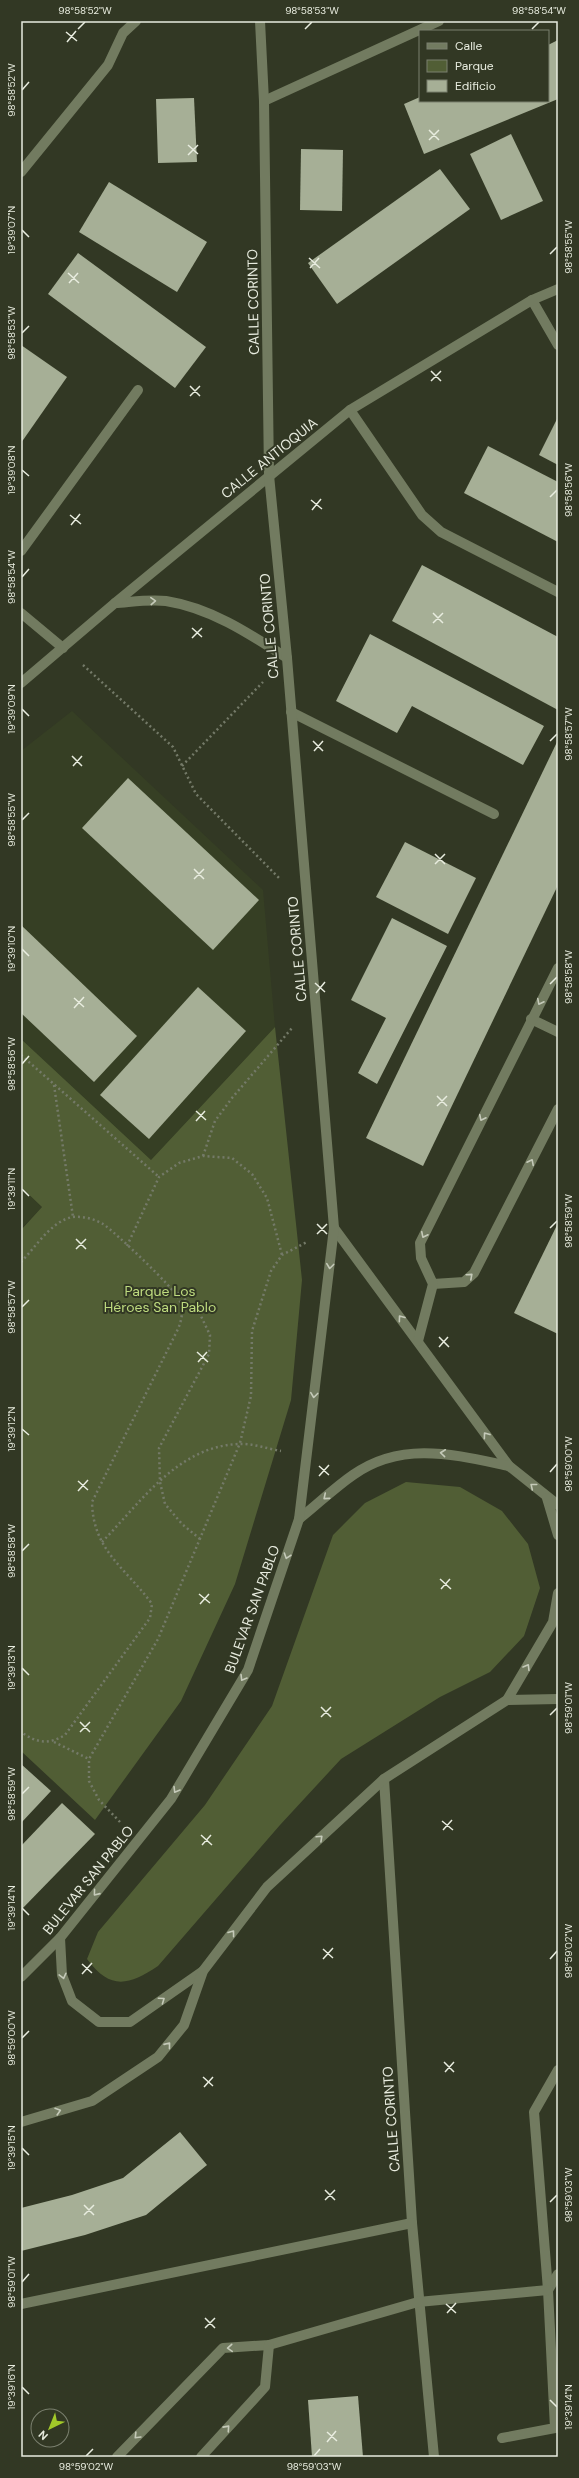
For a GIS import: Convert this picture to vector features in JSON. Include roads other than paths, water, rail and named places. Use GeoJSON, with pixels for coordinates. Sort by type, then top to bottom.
{"type":"FeatureCollection","features":[{"type":"Feature","properties":{"kind":"street"},"geometry":{"type":"LineString","coordinates":[[21,172],[108,65],[123,33],[136,21]]}},
{"type":"Feature","properties":{"kind":"street","name":"CALLE CORINTO"},"geometry":{"type":"LineString","coordinates":[[260,21],[264,101],[269,475],[287,658],[334,1228]]}},
{"type":"Feature","properties":{"kind":"street"},"geometry":{"type":"LineString","coordinates":[[419,30],[439,21]]}},
{"type":"Feature","properties":{"kind":"street"},"geometry":{"type":"LineString","coordinates":[[264,101],[419,30]]}},
{"type":"Feature","properties":{"kind":"street","name":"CALLE ANTIOQUIA"},"geometry":{"type":"LineString","coordinates":[[21,683],[114,603],[350,410],[532,300],[558,289]]}},
{"type":"Feature","properties":{"kind":"street"},"geometry":{"type":"LineString","coordinates":[[532,300],[558,345]]}},
{"type":"Feature","properties":{"kind":"street"},"geometry":{"type":"LineString","coordinates":[[21,551],[138,390]]}},
{"type":"Feature","properties":{"kind":"street"},"geometry":{"type":"LineString","coordinates":[[350,410],[422,515],[436,528],[558,592]]}},
{"type":"Feature","properties":{"kind":"street"},"geometry":{"type":"LineString","coordinates":[[114,603],[166,601],[211,614],[256,638],[287,658]]}},
{"type":"Feature","properties":{"kind":"street"},"geometry":{"type":"LineString","coordinates":[[21,613],[63,648]]}},
{"type":"Feature","properties":{"kind":"street"},"geometry":{"type":"LineString","coordinates":[[291,712],[494,814]]}},
{"type":"Feature","properties":{"kind":"street"},"geometry":{"type":"LineString","coordinates":[[418,1341],[433,1284],[421,1258],[420,1243],[558,968]]}},
{"type":"Feature","properties":{"kind":"street"},"geometry":{"type":"LineString","coordinates":[[532,1019],[558,1032]]}},
{"type":"Feature","properties":{"kind":"street"},"geometry":{"type":"LineString","coordinates":[[433,1284],[464,1282],[474,1273],[558,1109]]}},
{"type":"Feature","properties":{"kind":"street"},"geometry":{"type":"LineString","coordinates":[[334,1228],[509,1466],[547,1498],[558,1505]]}},
{"type":"Feature","properties":{"kind":"street","name":"BULEVAR SAN PABLO"},"geometry":{"type":"LineString","coordinates":[[21,1977],[60,1938],[171,1799],[248,1670],[299,1519],[334,1228]]}},
{"type":"Feature","properties":{"kind":"street"},"geometry":{"type":"LineString","coordinates":[[299,1519],[354,1474],[393,1456],[441,1452],[509,1466]]}},
{"type":"Feature","properties":{"kind":"street"},"geometry":{"type":"LineString","coordinates":[[547,1498],[558,1535]]}},
{"type":"Feature","properties":{"kind":"street"},"geometry":{"type":"LineString","coordinates":[[60,1938],[62,1975],[72,2001],[99,2022],[130,2022],[203,1971],[268,1887],[384,1779],[507,1700],[553,1622],[558,1593]]}},
{"type":"Feature","properties":{"kind":"street"},"geometry":{"type":"LineString","coordinates":[[507,1700],[558,1699]]}},
{"type":"Feature","properties":{"kind":"street","name":"CALLE CORINTO"},"geometry":{"type":"LineString","coordinates":[[384,1779],[412,2223],[418,2302],[434,2457]]}},
{"type":"Feature","properties":{"kind":"street"},"geometry":{"type":"LineString","coordinates":[[21,2122],[92,2101],[158,2057],[184,2024],[203,1971]]}},
{"type":"Feature","properties":{"kind":"street"},"geometry":{"type":"LineString","coordinates":[[502,2438],[555,2428],[548,2290],[534,2112],[558,2070]]}},
{"type":"Feature","properties":{"kind":"street"},"geometry":{"type":"LineString","coordinates":[[21,2304],[412,2223]]}},
{"type":"Feature","properties":{"kind":"street"},"geometry":{"type":"LineString","coordinates":[[548,2290],[558,2274]]}},
{"type":"Feature","properties":{"kind":"street"},"geometry":{"type":"LineString","coordinates":[[117,2457],[223,2348],[269,2346],[418,2302],[548,2290]]}},
{"type":"Feature","properties":{"kind":"street"},"geometry":{"type":"LineString","coordinates":[[201,2457],[265,2387],[269,2346]]}},
{"type":"Feature","properties":{"kind":"park label","name":"Parque Los Héroes San Pablo"},"geometry":{"type":"Point","coordinates":[160,1300]}}]}
